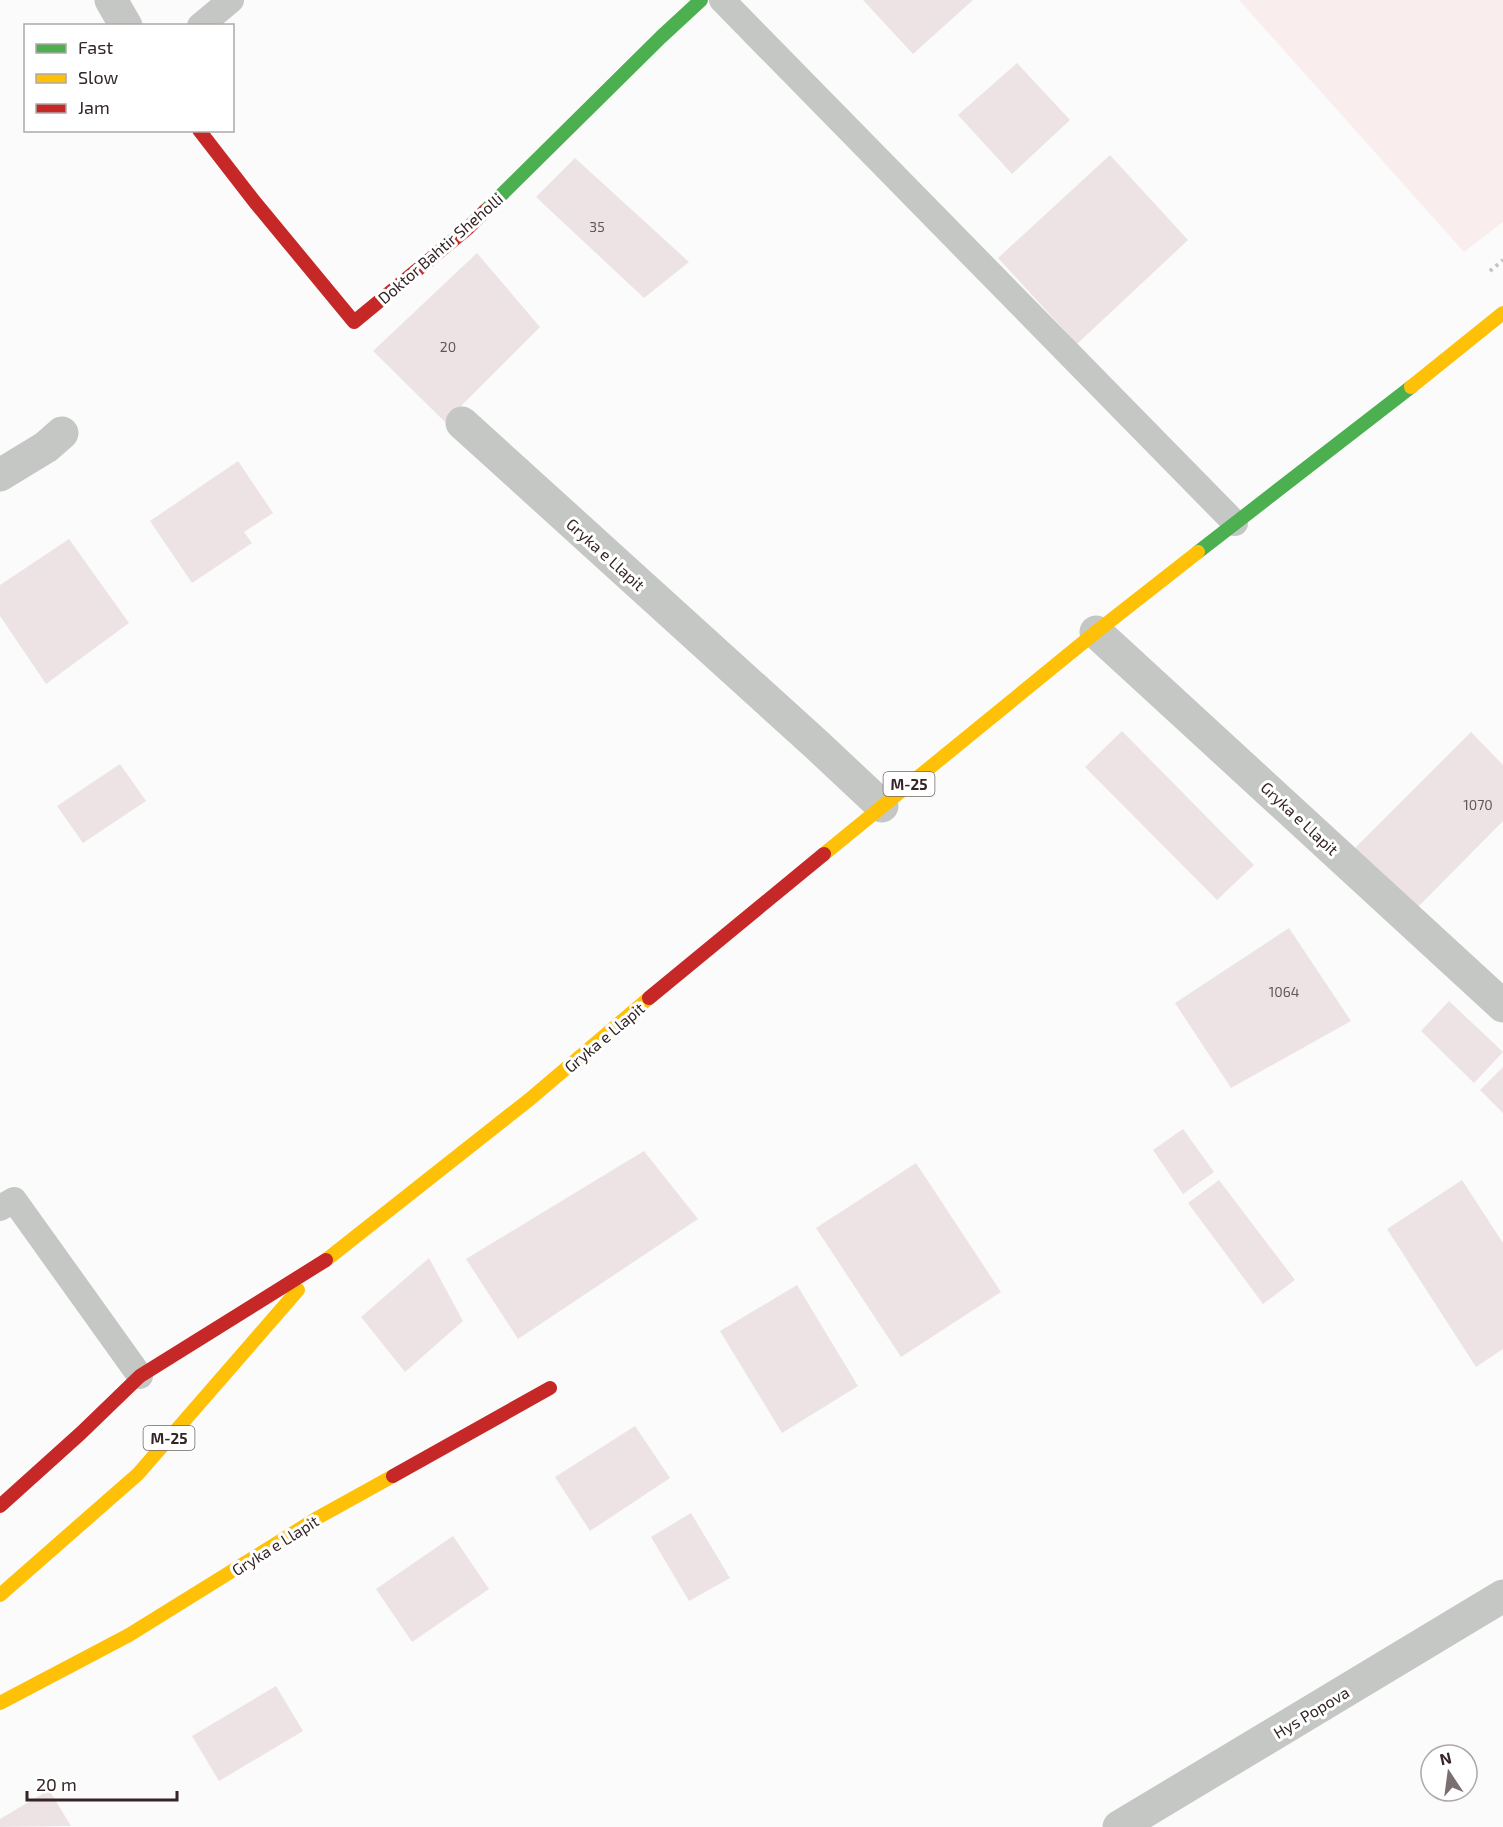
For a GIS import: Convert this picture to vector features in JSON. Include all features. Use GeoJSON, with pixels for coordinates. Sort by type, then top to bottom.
{"type":"FeatureCollection","features":[{"type":"Feature","properties":{"kind":"main road","name":"Doktor Bahtir Sheholli"},"geometry":{"type":"LineString","coordinates":[[201,132],[354,322],[468,228],[701,0]]}},
{"type":"Feature","properties":{"kind":"main road","name":"Gryka e Llapit"},"geometry":{"type":"LineString","coordinates":[[0,1506],[140,1376],[321,1264],[530,1099],[730,930],[1096,632],[1352,434],[1503,313]]}},
{"type":"Feature","properties":{"kind":"main road","name":"Gryka e Llapit"},"geometry":{"type":"LineString","coordinates":[[0,1595],[138,1474],[321,1264]]}},
{"type":"Feature","properties":{"kind":"main road","name":"Gryka e Llapit"},"geometry":{"type":"LineString","coordinates":[[0,1703],[129,1635],[319,1517],[550,1388]]}},
{"type":"Feature","properties":{"kind":"street"},"geometry":{"type":"LineString","coordinates":[[111,0],[125,24]]}},
{"type":"Feature","properties":{"kind":"street","name":"Gryka e Llapit"},"geometry":{"type":"LineString","coordinates":[[462,423],[882,806]]}},
{"type":"Feature","properties":{"kind":"street"},"geometry":{"type":"LineString","coordinates":[[0,475],[54,440]]}},
{"type":"Feature","properties":{"kind":"street","name":"Gryka e Llapit"},"geometry":{"type":"LineString","coordinates":[[1096,632],[1503,1006]]}},
{"type":"Feature","properties":{"kind":"street","name":"Hys Popova"},"geometry":{"type":"LineString","coordinates":[[1119,1827],[1503,1596]]}},
{"type":"Feature","properties":{"kind":"lane"},"geometry":{"type":"LineString","coordinates":[[202,24],[231,0]]}},
{"type":"Feature","properties":{"kind":"lane"},"geometry":{"type":"LineString","coordinates":[[722,0],[1235,523]]}},
{"type":"Feature","properties":{"kind":"lane"},"geometry":{"type":"LineString","coordinates":[[0,1208],[14,1200],[140,1376]]}},
{"type":"Feature","properties":{"kind":"shaded area"},"geometry":{"type":"Polygon","coordinates":[[[1239,0],[1503,0],[1503,222],[1464,252],[1239,0]]]}},
{"type":"Feature","properties":{"kind":"building"},"geometry":{"type":"Polygon","coordinates":[[[863,0],[973,0],[913,54],[863,0]]]}},
{"type":"Feature","properties":{"kind":"building"},"geometry":{"type":"Polygon","coordinates":[[[1017,63],[1070,120],[1012,174],[958,115],[1017,63]]]}},
{"type":"Feature","properties":{"kind":"building"},"geometry":{"type":"Polygon","coordinates":[[[1110,155],[1188,240],[1077,344],[998,258],[1110,155]]]}},
{"type":"Feature","properties":{"kind":"building"},"geometry":{"type":"Polygon","coordinates":[[[575,158],[689,262],[644,298],[536,197],[575,158]]]}},
{"type":"Feature","properties":{"kind":"building"},"geometry":{"type":"Polygon","coordinates":[[[477,253],[540,327],[445,422],[373,351],[477,253]]]}},
{"type":"Feature","properties":{"kind":"building"},"geometry":{"type":"Polygon","coordinates":[[[238,461],[273,513],[244,532],[252,543],[192,583],[150,521],[238,461]]]}},
{"type":"Feature","properties":{"kind":"building"},"geometry":{"type":"Polygon","coordinates":[[[69,539],[129,623],[46,684],[0,616],[0,585],[69,539]]]}},
{"type":"Feature","properties":{"kind":"building"},"geometry":{"type":"Polygon","coordinates":[[[1122,731],[1254,865],[1217,900],[1085,767],[1122,731]]]}},
{"type":"Feature","properties":{"kind":"building"},"geometry":{"type":"Polygon","coordinates":[[[1471,732],[1503,765],[1503,821],[1414,911],[1353,850],[1471,732]]]}},
{"type":"Feature","properties":{"kind":"building"},"geometry":{"type":"Polygon","coordinates":[[[120,764],[146,801],[83,843],[57,806],[120,764]]]}},
{"type":"Feature","properties":{"kind":"building"},"geometry":{"type":"Polygon","coordinates":[[[1289,928],[1351,1021],[1231,1088],[1175,1003],[1289,928]]]}},
{"type":"Feature","properties":{"kind":"building"},"geometry":{"type":"Polygon","coordinates":[[[1449,1001],[1503,1052],[1474,1083],[1421,1031],[1449,1001]]]}},
{"type":"Feature","properties":{"kind":"building"},"geometry":{"type":"Polygon","coordinates":[[[1503,1067],[1503,1113],[1480,1090],[1503,1067]]]}},
{"type":"Feature","properties":{"kind":"building"},"geometry":{"type":"Polygon","coordinates":[[[1183,1129],[1214,1172],[1183,1194],[1153,1150],[1183,1129]]]}},
{"type":"Feature","properties":{"kind":"building"},"geometry":{"type":"Polygon","coordinates":[[[644,1151],[698,1219],[518,1339],[466,1259],[644,1151]]]}},
{"type":"Feature","properties":{"kind":"building"},"geometry":{"type":"Polygon","coordinates":[[[916,1163],[1001,1292],[901,1357],[816,1228],[916,1163]]]}},
{"type":"Feature","properties":{"kind":"building"},"geometry":{"type":"Polygon","coordinates":[[[1219,1180],[1295,1280],[1263,1304],[1188,1203],[1219,1180]]]}},
{"type":"Feature","properties":{"kind":"building"},"geometry":{"type":"Polygon","coordinates":[[[1462,1180],[1503,1243],[1503,1349],[1476,1367],[1387,1229],[1462,1180]]]}},
{"type":"Feature","properties":{"kind":"building"},"geometry":{"type":"Polygon","coordinates":[[[429,1258],[463,1321],[405,1372],[361,1317],[429,1258]]]}},
{"type":"Feature","properties":{"kind":"building"},"geometry":{"type":"Polygon","coordinates":[[[797,1285],[858,1386],[782,1433],[720,1331],[797,1285]]]}},
{"type":"Feature","properties":{"kind":"building"},"geometry":{"type":"Polygon","coordinates":[[[635,1426],[670,1478],[590,1531],[555,1477],[635,1426]]]}},
{"type":"Feature","properties":{"kind":"building"},"geometry":{"type":"Polygon","coordinates":[[[691,1513],[730,1578],[689,1601],[651,1537],[691,1513]]]}},
{"type":"Feature","properties":{"kind":"building"},"geometry":{"type":"Polygon","coordinates":[[[453,1536],[489,1589],[412,1642],[376,1589],[453,1536]]]}},
{"type":"Feature","properties":{"kind":"building"},"geometry":{"type":"Polygon","coordinates":[[[276,1686],[303,1731],[219,1781],[192,1736],[276,1686]]]}},
{"type":"Feature","properties":{"kind":"building"},"geometry":{"type":"Polygon","coordinates":[[[49,1790],[71,1826],[0,1827],[0,1819],[49,1790]]]}},
{"type":"Feature","properties":{"kind":"traffic: fast"},"geometry":{"type":"LineString","coordinates":[[485,211],[701,0]]}},
{"type":"Feature","properties":{"kind":"traffic: fast"},"geometry":{"type":"LineString","coordinates":[[1198,552],[1411,387]]}},
{"type":"Feature","properties":{"kind":"traffic: slow"},"geometry":{"type":"LineString","coordinates":[[1411,387],[1503,313]]}},
{"type":"Feature","properties":{"kind":"traffic: slow"},"geometry":{"type":"LineString","coordinates":[[824,854],[1096,632],[1198,552]]}},
{"type":"Feature","properties":{"kind":"traffic: slow"},"geometry":{"type":"LineString","coordinates":[[326,1260],[530,1099],[649,998]]}},
{"type":"Feature","properties":{"kind":"traffic: slow"},"geometry":{"type":"LineString","coordinates":[[0,1595],[138,1474],[298,1290]]}},
{"type":"Feature","properties":{"kind":"traffic: slow"},"geometry":{"type":"LineString","coordinates":[[0,1703],[129,1635],[319,1517],[393,1476]]}},
{"type":"Feature","properties":{"kind":"traffic: jam"},"geometry":{"type":"LineString","coordinates":[[201,132],[354,322],[468,228],[485,211]]}},
{"type":"Feature","properties":{"kind":"traffic: jam"},"geometry":{"type":"LineString","coordinates":[[649,998],[824,854]]}},
{"type":"Feature","properties":{"kind":"traffic: jam"},"geometry":{"type":"LineString","coordinates":[[0,1506],[140,1376],[326,1260]]}},
{"type":"Feature","properties":{"kind":"traffic: jam"},"geometry":{"type":"LineString","coordinates":[[393,1476],[550,1388]]}}]}
